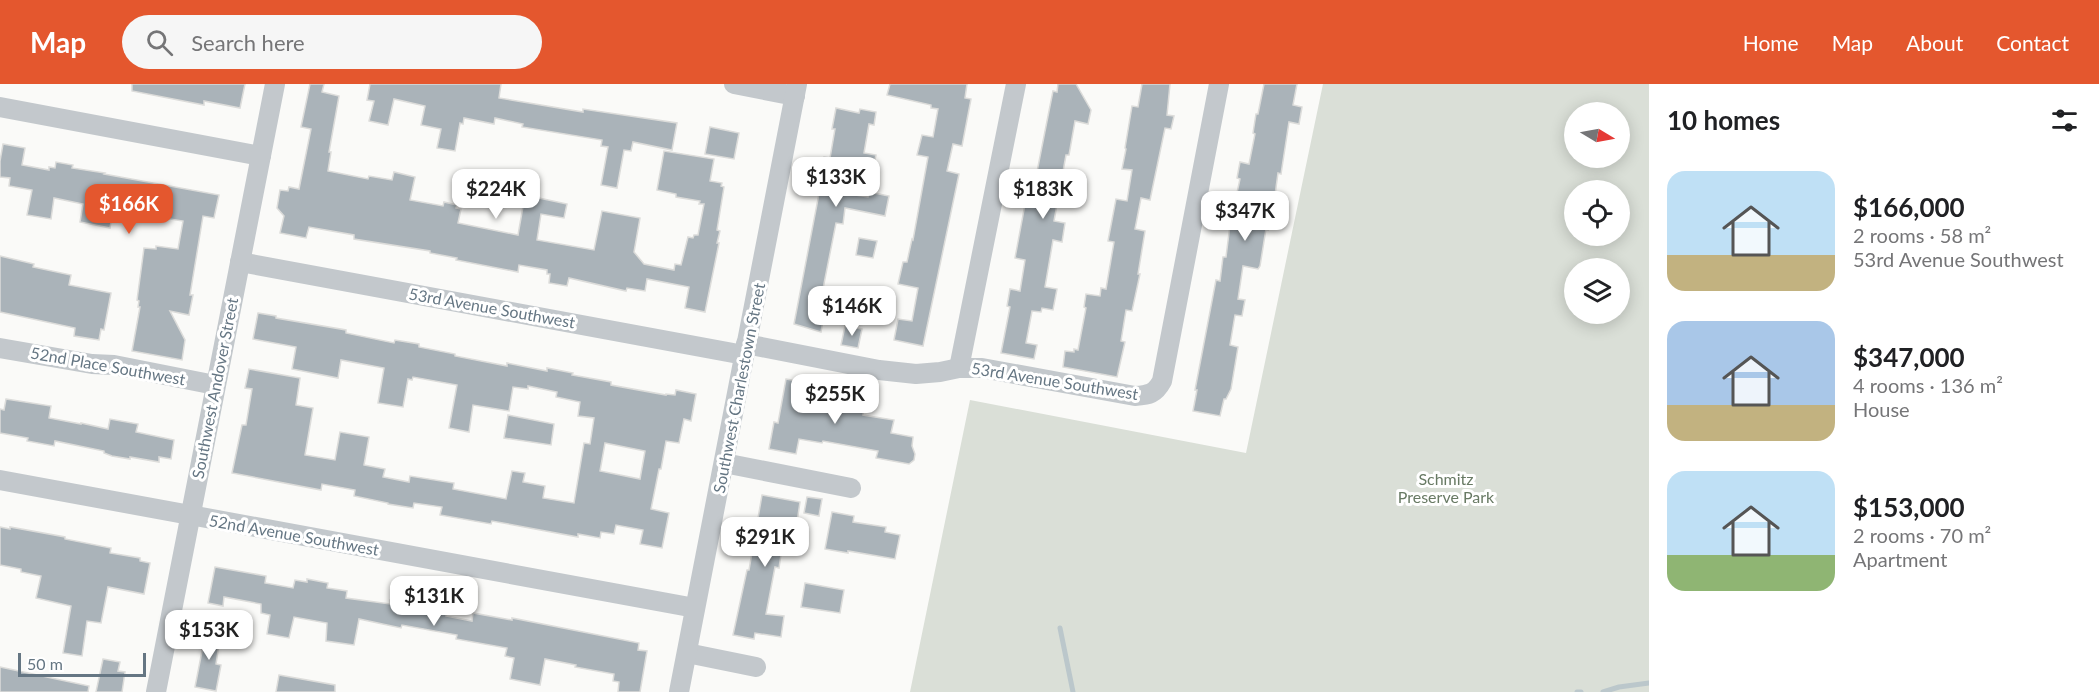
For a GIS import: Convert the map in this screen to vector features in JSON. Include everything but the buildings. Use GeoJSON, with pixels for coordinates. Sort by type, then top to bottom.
{"type":"FeatureCollection","features":[{"type":"Feature","properties":{"kind":"street","name":"Southwest Andover Street"},"geometry":{"type":"LineString","coordinates":[[156,692],[275,84]]}},
{"type":"Feature","properties":{"kind":"street"},"geometry":{"type":"LineString","coordinates":[[734,84],[796,90]]}},
{"type":"Feature","properties":{"kind":"street"},"geometry":{"type":"LineString","coordinates":[[959,368],[1016,84]]}},
{"type":"Feature","properties":{"kind":"street","name":"53rd Avenue Southwest"},"geometry":{"type":"LineString","coordinates":[[240,262],[879,370],[916,374],[959,368],[982,368],[1135,396],[1151,395],[1162,381],[1219,84]]}},
{"type":"Feature","properties":{"kind":"street","name":"Southwest Charlestown Street"},"geometry":{"type":"LineString","coordinates":[[679,692],[796,90]]}},
{"type":"Feature","properties":{"kind":"street"},"geometry":{"type":"LineString","coordinates":[[0,107],[261,156]]}},
{"type":"Feature","properties":{"kind":"street","name":"52nd Place Southwest"},"geometry":{"type":"LineString","coordinates":[[0,348],[92,364],[114,365],[215,385]]}},
{"type":"Feature","properties":{"kind":"street"},"geometry":{"type":"LineString","coordinates":[[724,463],[851,488]]}},
{"type":"Feature","properties":{"kind":"street","name":"52nd Avenue Southwest"},"geometry":{"type":"LineString","coordinates":[[0,480],[695,608]]}},
{"type":"Feature","properties":{"kind":"street"},"geometry":{"type":"LineString","coordinates":[[687,653],[756,666]]}},
{"type":"Feature","properties":{"kind":"green space","name":"Schmitz Preserve Park"},"geometry":{"type":"Polygon","coordinates":[[[1323,84],[1649,84],[1649,692],[910,692],[970,400],[1246,453],[1323,84]]]}},
{"type":"Feature","properties":{"kind":"waterway"},"geometry":{"type":"LineString","coordinates":[[1060,628],[1073,692]]}},
{"type":"Feature","properties":{"kind":"waterway"},"geometry":{"type":"LineString","coordinates":[[1603,692],[1619,687],[1649,683]]}}]}
